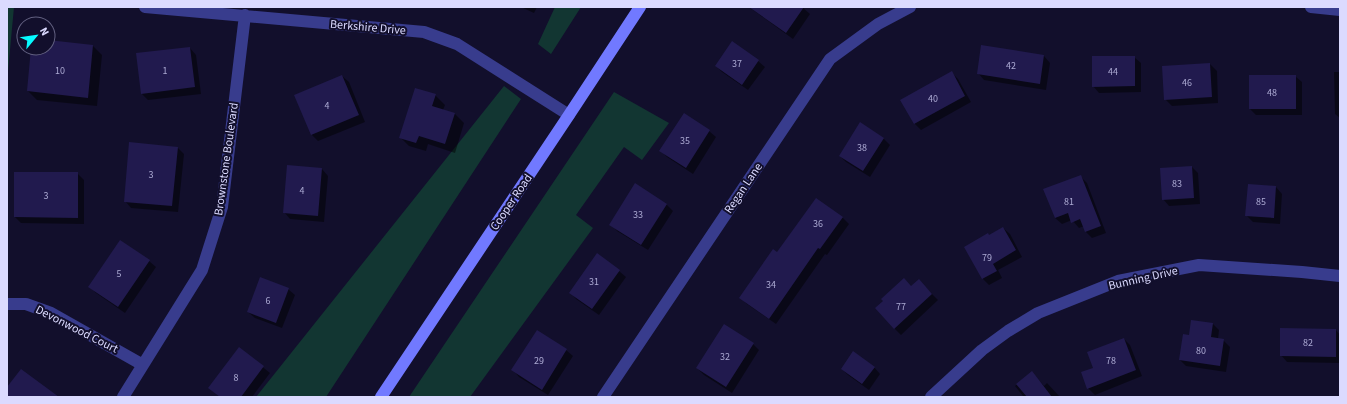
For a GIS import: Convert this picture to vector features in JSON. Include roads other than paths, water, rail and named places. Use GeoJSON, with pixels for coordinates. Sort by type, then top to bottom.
{"type":"FeatureCollection","features":[{"type":"Feature","properties":{"kind":"street","name":"Berkshire Drive"},"geometry":{"type":"LineString","coordinates":[[145,7],[424,32],[457,44],[569,115]]}},
{"type":"Feature","properties":{"kind":"street","name":"Cooper Road"},"geometry":{"type":"LineString","coordinates":[[381,397],[640,7]]}},
{"type":"Feature","properties":{"kind":"street","name":"Regan Lane"},"geometry":{"type":"LineString","coordinates":[[603,397],[830,59],[878,24],[910,7]]}},
{"type":"Feature","properties":{"kind":"street"},"geometry":{"type":"LineString","coordinates":[[1311,7],[1340,10]]}},
{"type":"Feature","properties":{"kind":"street","name":"Brownstone Boulevard"},"geometry":{"type":"LineString","coordinates":[[122,397],[202,270],[222,207],[245,15]]}},
{"type":"Feature","properties":{"kind":"street","name":"Bunning Drive"},"geometry":{"type":"LineString","coordinates":[[931,397],[982,350],[1008,331],[1038,313],[1118,281],[1199,265],[1340,276]]}},
{"type":"Feature","properties":{"kind":"street","name":"Devonwood Court"},"geometry":{"type":"LineString","coordinates":[[7,304],[26,304],[51,313],[143,365]]}}]}
